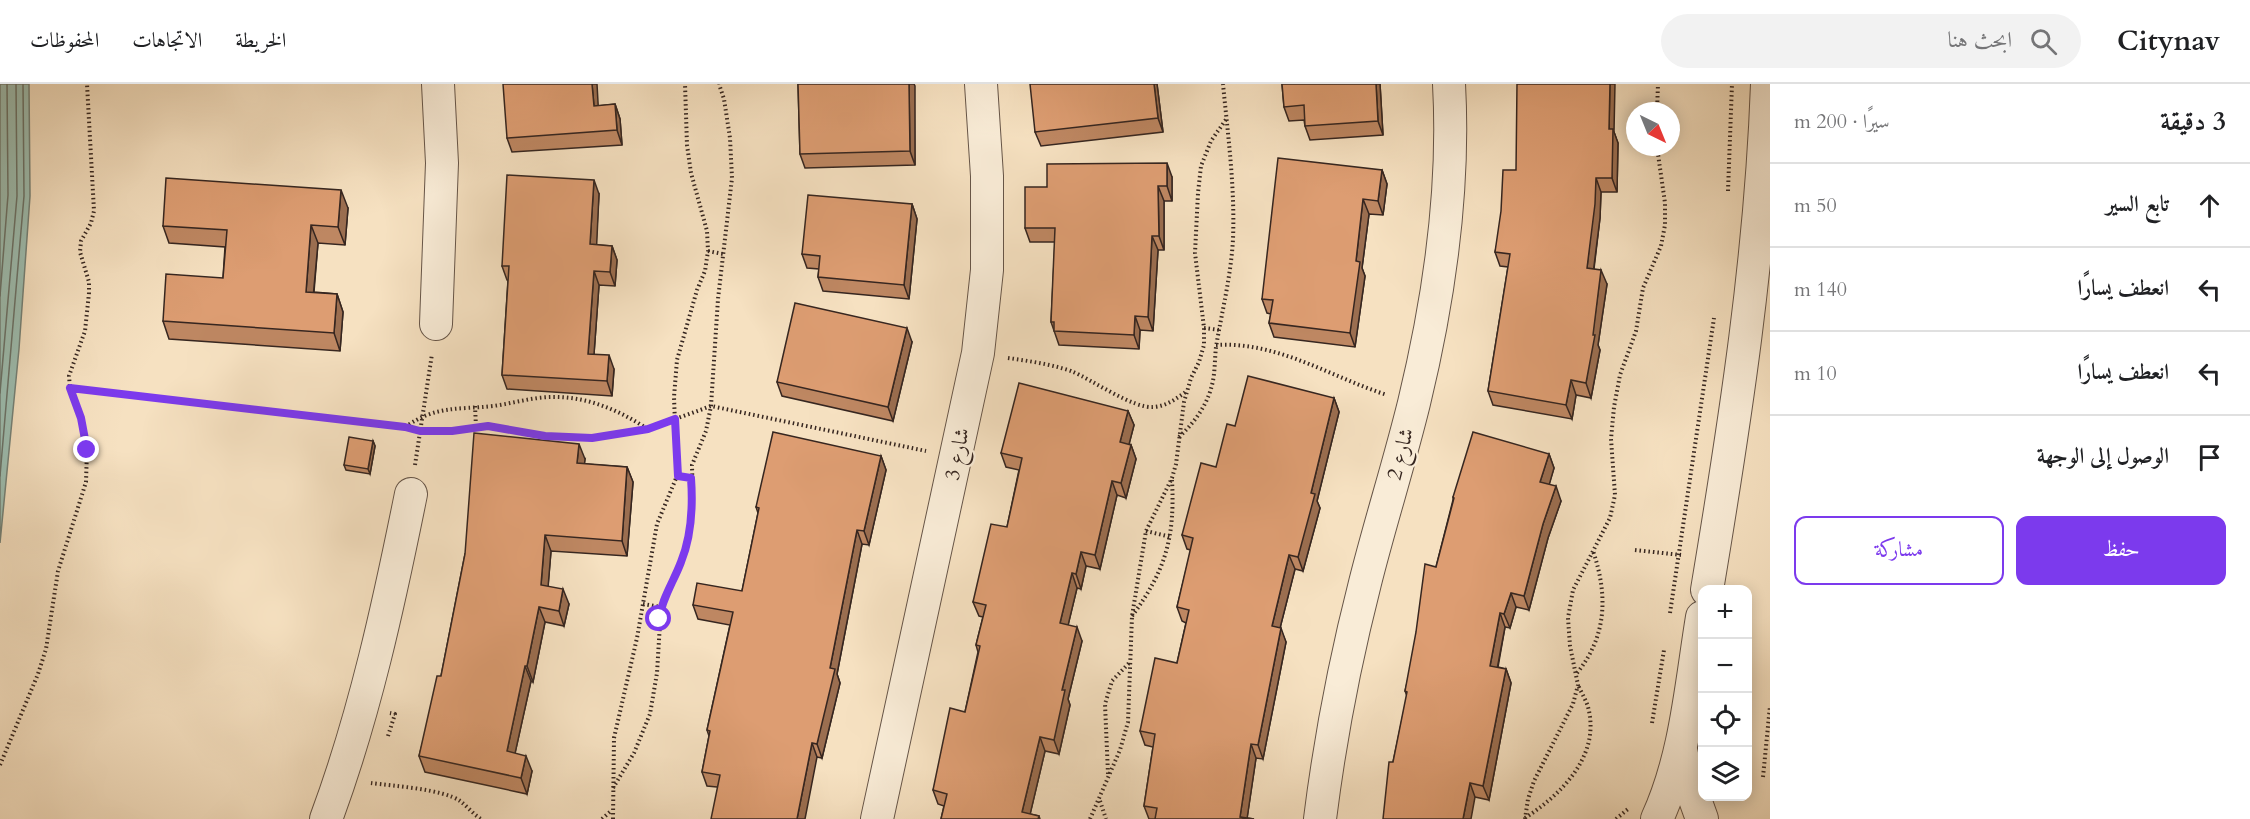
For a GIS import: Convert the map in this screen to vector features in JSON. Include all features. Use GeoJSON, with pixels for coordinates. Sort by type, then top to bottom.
{"type":"FeatureCollection","features":[{"type":"Feature","properties":{"kind":"street"},"geometry":{"type":"LineString","coordinates":[[436,324],[442,163],[438,84]]}},
{"type":"Feature","properties":{"kind":"street","name":"شارع 3"},"geometry":{"type":"LineString","coordinates":[[877,819],[978,353],[987,270],[987,176],[981,84]]}},
{"type":"Feature","properties":{"kind":"street","name":"شارع 2"},"geometry":{"type":"LineString","coordinates":[[1320,819],[1328,753],[1344,666],[1365,580],[1414,403],[1437,290],[1448,198],[1449,84]]}},
{"type":"Feature","properties":{"kind":"street"},"geometry":{"type":"LineString","coordinates":[[1708,585],[1748,322],[1759,214],[1767,84]]}},
{"type":"Feature","properties":{"kind":"street"},"geometry":{"type":"LineString","coordinates":[[326,819],[338,787],[388,610],[411,494]]}},
{"type":"Feature","properties":{"kind":"street"},"geometry":{"type":"LineString","coordinates":[[1644,811],[1673,777],[1681,749],[1698,639]]}},
{"type":"Feature","properties":{"kind":"street"},"geometry":{"type":"LineString","coordinates":[[1681,749],[1687,777],[1702,819]]}},
{"type":"Feature","properties":{"kind":"path"},"geometry":{"type":"LineString","coordinates":[[0,765],[46,650],[57,570],[64,543],[86,482],[87,450],[81,418],[70,388],[69,376],[85,332],[89,293],[89,282],[80,252],[81,242],[92,223],[94,211],[87,84]]}},
{"type":"Feature","properties":{"kind":"path"},"geometry":{"type":"LineString","coordinates":[[613,819],[614,738],[643,604],[657,524],[678,476],[674,397],[677,360],[697,290],[705,271],[708,251],[707,231],[691,173],[687,145],[685,84]]}},
{"type":"Feature","properties":{"kind":"path"},"geometry":{"type":"LineString","coordinates":[[612,789],[634,753],[650,714],[657,673],[661,607],[687,544],[693,507],[692,465],[705,431],[711,406],[718,299],[732,178],[730,138],[719,84]]}},
{"type":"Feature","properties":{"kind":"path"},"geometry":{"type":"LineString","coordinates":[[1179,437],[1192,425],[1210,393],[1216,345],[1230,276],[1233,240],[1232,170],[1223,84]]}},
{"type":"Feature","properties":{"kind":"path"},"geometry":{"type":"LineString","coordinates":[[1657,102],[1658,84]]}},
{"type":"Feature","properties":{"kind":"path"},"geometry":{"type":"LineString","coordinates":[[1727,198],[1732,84]]}},
{"type":"Feature","properties":{"kind":"path"},"geometry":{"type":"LineString","coordinates":[[1090,819],[1120,750],[1128,722],[1132,616],[1146,531],[1172,478],[1176,464],[1181,414],[1187,390],[1204,345],[1195,253],[1199,184],[1201,166],[1211,141],[1227,118]]}},
{"type":"Feature","properties":{"kind":"path"},"geometry":{"type":"LineString","coordinates":[[1525,819],[1534,781],[1574,704],[1578,685],[1570,646],[1568,618],[1573,590],[1610,518],[1615,495],[1611,439],[1614,407],[1620,375],[1636,331],[1642,288],[1661,246],[1665,225],[1665,203],[1658,156]]}},
{"type":"Feature","properties":{"kind":"path"},"geometry":{"type":"LineString","coordinates":[[708,251],[723,254]]}},
{"type":"Feature","properties":{"kind":"path"},"geometry":{"type":"LineString","coordinates":[[1669,619],[1715,314]]}},
{"type":"Feature","properties":{"kind":"path"},"geometry":{"type":"LineString","coordinates":[[411,494],[436,324]]}},
{"type":"Feature","properties":{"kind":"path"},"geometry":{"type":"LineString","coordinates":[[1204,328],[1220,330]]}},
{"type":"Feature","properties":{"kind":"path"},"geometry":{"type":"LineString","coordinates":[[1216,345],[1234,344],[1268,349],[1414,403]]}},
{"type":"Feature","properties":{"kind":"path"},"geometry":{"type":"LineString","coordinates":[[978,353],[1041,363],[1068,370],[1095,381],[1135,405],[1154,407],[1172,402],[1187,390]]}},
{"type":"Feature","properties":{"kind":"path"},"geometry":{"type":"LineString","coordinates":[[70,388],[405,427],[420,431],[452,431],[488,426],[545,436],[592,438],[648,429],[711,406],[929,452]]}},
{"type":"Feature","properties":{"kind":"path"},"geometry":{"type":"LineString","coordinates":[[405,427],[423,415],[452,408],[569,397],[597,403],[615,410],[648,429]]}},
{"type":"Feature","properties":{"kind":"path"},"geometry":{"type":"LineString","coordinates":[[475,406],[476,427]]}},
{"type":"Feature","properties":{"kind":"path"},"geometry":{"type":"LineString","coordinates":[[678,476],[691,478]]}},
{"type":"Feature","properties":{"kind":"path"},"geometry":{"type":"LineString","coordinates":[[1132,616],[1149,592],[1162,565],[1171,537],[1174,508],[1172,478]]}},
{"type":"Feature","properties":{"kind":"path"},"geometry":{"type":"LineString","coordinates":[[1146,531],[1171,537]]}},
{"type":"Feature","properties":{"kind":"path"},"geometry":{"type":"LineString","coordinates":[[1635,550],[1712,559]]}},
{"type":"Feature","properties":{"kind":"path"},"geometry":{"type":"LineString","coordinates":[[1577,674],[1596,645],[1604,602],[1601,576],[1593,551]]}},
{"type":"Feature","properties":{"kind":"path"},"geometry":{"type":"LineString","coordinates":[[643,604],[661,607]]}},
{"type":"Feature","properties":{"kind":"path"},"geometry":{"type":"LineString","coordinates":[[1651,728],[1665,640]]}},
{"type":"Feature","properties":{"kind":"path"},"geometry":{"type":"LineString","coordinates":[[1108,777],[1105,704],[1112,681],[1130,663]]}},
{"type":"Feature","properties":{"kind":"path"},"geometry":{"type":"LineString","coordinates":[[1525,819],[1559,792],[1573,775],[1585,754],[1590,731],[1588,707],[1578,685]]}},
{"type":"Feature","properties":{"kind":"path"},"geometry":{"type":"LineString","coordinates":[[1764,777],[1770,706]]}},
{"type":"Feature","properties":{"kind":"path"},"geometry":{"type":"LineString","coordinates":[[371,783],[447,795],[460,801],[470,812],[481,819]]}},
{"type":"Feature","properties":{"kind":"path"},"geometry":{"type":"LineString","coordinates":[[1099,800],[1106,819]]}},
{"type":"Feature","properties":{"kind":"path"},"geometry":{"type":"LineString","coordinates":[[602,819],[612,809]]}},
{"type":"Feature","properties":{"kind":"path"},"geometry":{"type":"LineString","coordinates":[[1616,819],[1644,811]]}},
{"type":"Feature","properties":{"kind":"water"},"geometry":{"type":"Polygon","coordinates":[[[0,84],[29,84],[30,196],[19,349],[0,543],[0,84]]]}},
{"type":"Feature","properties":{"kind":"building"},"geometry":{"type":"Polygon","coordinates":[[[503,84],[592,84],[594,106],[615,104],[617,130],[507,138],[503,84]]]}},
{"type":"Feature","properties":{"kind":"building"},"geometry":{"type":"Polygon","coordinates":[[[798,84],[909,84],[910,151],[800,154],[798,84]]]}},
{"type":"Feature","properties":{"kind":"building"},"geometry":{"type":"Polygon","coordinates":[[[1030,84],[1154,84],[1158,118],[1035,132],[1030,84]]]}},
{"type":"Feature","properties":{"kind":"building"},"geometry":{"type":"Polygon","coordinates":[[[1282,84],[1376,84],[1378,121],[1305,126],[1304,105],[1284,107],[1282,84]]]}},
{"type":"Feature","properties":{"kind":"building"},"geometry":{"type":"Polygon","coordinates":[[[1517,84],[1610,84],[1609,129],[1613,129],[1612,178],[1596,178],[1587,268],[1601,270],[1593,335],[1595,335],[1586,383],[1571,380],[1566,405],[1488,391],[1510,254],[1495,252],[1501,211],[1503,170],[1516,170],[1517,84]]]}},
{"type":"Feature","properties":{"kind":"building"},"geometry":{"type":"Polygon","coordinates":[[[1278,158],[1382,170],[1378,201],[1363,199],[1356,261],[1360,262],[1350,333],[1269,323],[1273,300],[1262,299],[1278,158]]]}},
{"type":"Feature","properties":{"kind":"building"},"geometry":{"type":"Polygon","coordinates":[[[1167,163],[1167,186],[1158,186],[1159,236],[1152,236],[1148,317],[1135,316],[1134,335],[1054,331],[1054,322],[1051,322],[1055,228],[1025,228],[1025,187],[1047,187],[1047,164],[1167,163]]]}},
{"type":"Feature","properties":{"kind":"building"},"geometry":{"type":"Polygon","coordinates":[[[507,175],[594,180],[590,244],[612,246],[610,272],[594,271],[588,354],[609,355],[607,381],[502,375],[509,266],[502,266],[507,175]]]}},
{"type":"Feature","properties":{"kind":"building"},"geometry":{"type":"Polygon","coordinates":[[[166,178],[341,190],[338,227],[311,225],[306,292],[337,294],[334,333],[163,321],[166,274],[223,278],[227,230],[163,226],[166,178]]]}},
{"type":"Feature","properties":{"kind":"building"},"geometry":{"type":"Polygon","coordinates":[[[808,195],[912,204],[904,285],[818,277],[820,256],[802,254],[808,195]]]}},
{"type":"Feature","properties":{"kind":"building"},"geometry":{"type":"Polygon","coordinates":[[[795,303],[907,328],[888,407],[777,382],[795,303]]]}},
{"type":"Feature","properties":{"kind":"building"},"geometry":{"type":"Polygon","coordinates":[[[1248,376],[1334,398],[1311,493],[1315,494],[1298,557],[1289,555],[1272,626],[1281,628],[1258,745],[1251,744],[1240,817],[1254,819],[1155,819],[1157,808],[1144,806],[1155,734],[1140,731],[1155,658],[1177,663],[1189,610],[1177,607],[1193,538],[1182,535],[1201,463],[1216,467],[1227,424],[1235,426],[1248,376]]]}},
{"type":"Feature","properties":{"kind":"building"},"geometry":{"type":"Polygon","coordinates":[[[1019,383],[1128,411],[1120,442],[1131,445],[1121,483],[1112,481],[1095,555],[1081,552],[1076,574],[1072,573],[1060,623],[1077,627],[1062,690],[1065,690],[1054,740],[1040,737],[1022,812],[1039,816],[1038,819],[941,819],[947,794],[933,790],[950,708],[965,712],[980,646],[976,645],[986,605],[973,602],[991,524],[1007,527],[1022,458],[1001,453],[1019,383]]]}},
{"type":"Feature","properties":{"kind":"building"},"geometry":{"type":"Polygon","coordinates":[[[773,432],[881,456],[864,531],[857,530],[830,668],[835,669],[817,744],[812,743],[797,819],[711,819],[720,775],[702,772],[710,731],[707,730],[733,612],[693,605],[697,583],[742,591],[759,508],[756,507],[773,432]]]}},
{"type":"Feature","properties":{"kind":"building"},"geometry":{"type":"Polygon","coordinates":[[[1473,432],[1549,454],[1540,482],[1556,486],[1543,524],[1524,596],[1511,593],[1504,614],[1500,613],[1490,666],[1506,669],[1483,786],[1470,783],[1463,819],[1383,819],[1389,762],[1393,762],[1407,692],[1405,691],[1425,564],[1436,567],[1453,497],[1473,432]]]}},
{"type":"Feature","properties":{"kind":"building"},"geometry":{"type":"Polygon","coordinates":[[[474,433],[579,444],[577,463],[627,467],[622,541],[545,535],[541,585],[563,589],[559,611],[539,607],[527,666],[525,666],[507,751],[526,756],[521,778],[419,756],[437,676],[441,676],[465,554],[474,433]]]}},
{"type":"Feature","properties":{"kind":"building"},"geometry":{"type":"Polygon","coordinates":[[[349,437],[373,441],[368,469],[344,465],[349,437]]]}},
{"type":"Feature","properties":{"kind":"route"},"geometry":{"type":"LineString","coordinates":[[87,450],[81,418],[70,388],[405,427],[420,431],[452,431],[488,426],[545,436],[592,438],[648,429],[675,419],[678,476],[691,478],[693,507],[683,558],[665,595],[659,619]]}}]}
